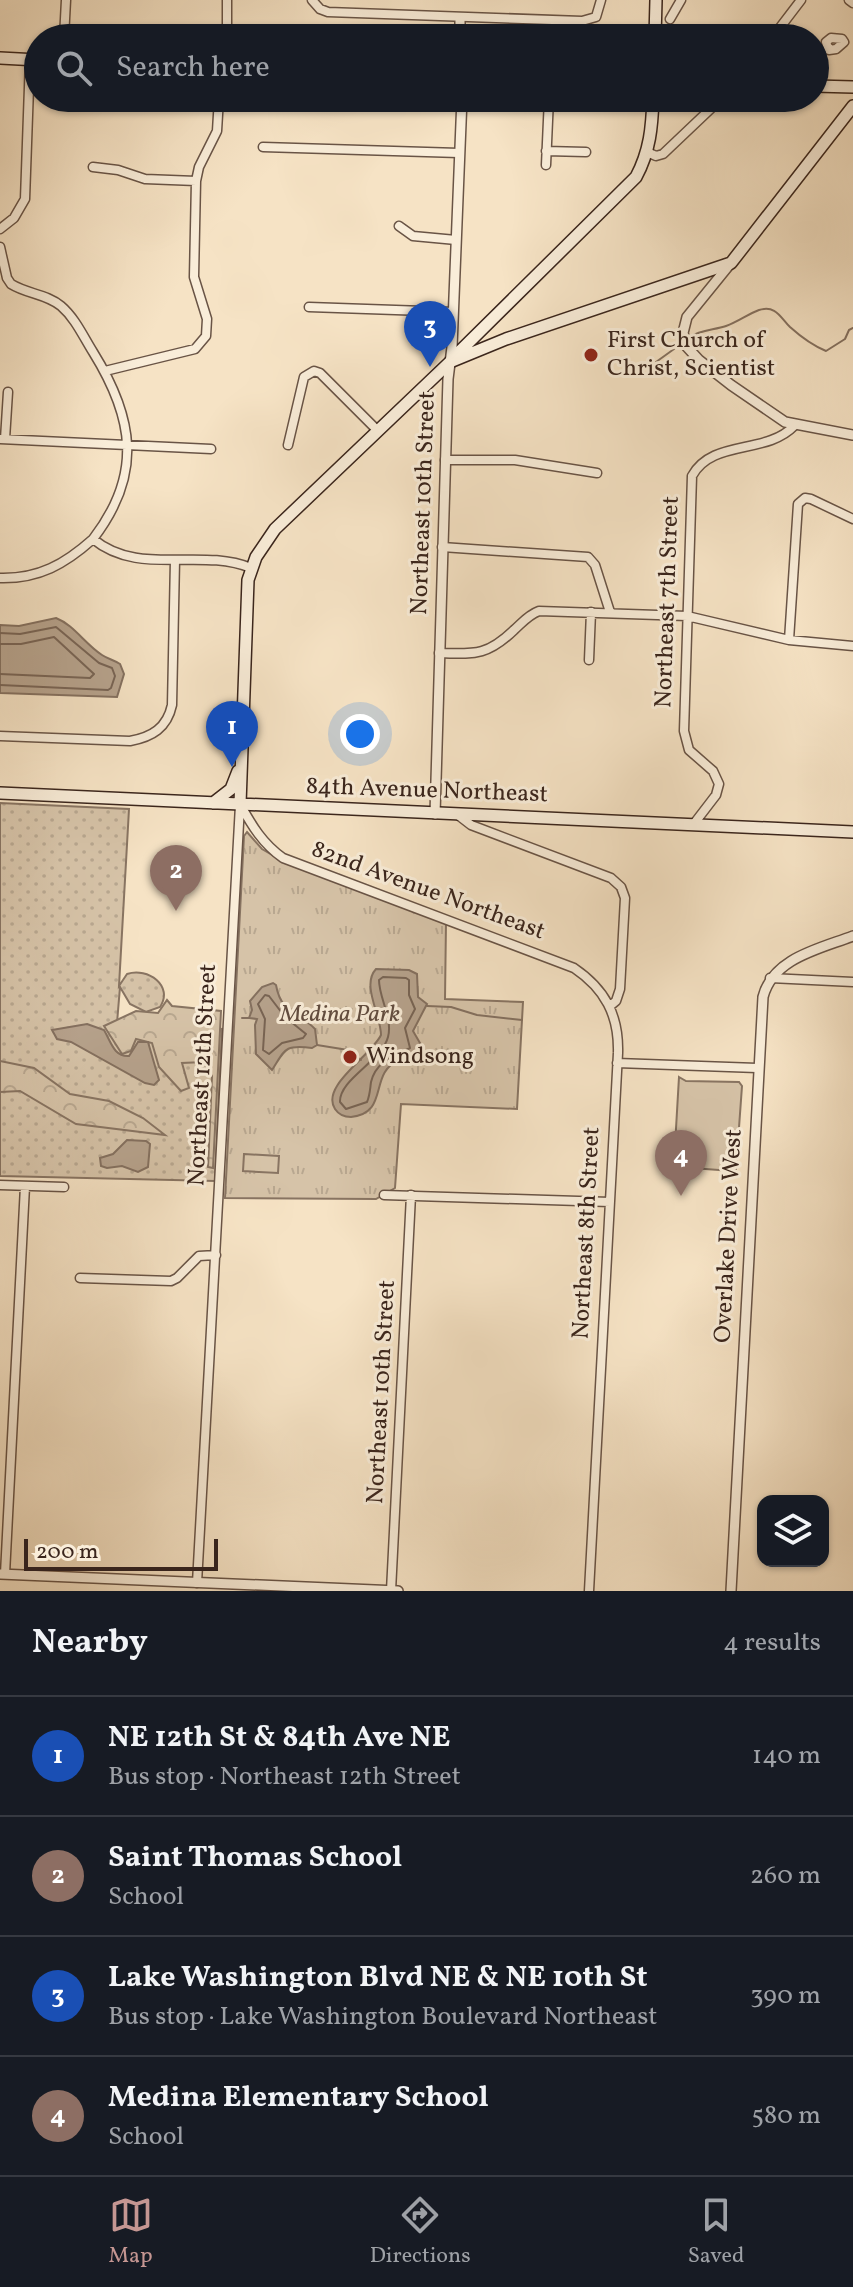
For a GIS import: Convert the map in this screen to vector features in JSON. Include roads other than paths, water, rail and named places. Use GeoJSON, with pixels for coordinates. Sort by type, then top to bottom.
{"type":"FeatureCollection","features":[{"type":"Feature","properties":{"kind":"main road"},"geometry":{"type":"LineString","coordinates":[[655,24],[656,0]]}},
{"type":"Feature","properties":{"kind":"main road"},"geometry":{"type":"LineString","coordinates":[[0,58],[24,59]]}},
{"type":"Feature","properties":{"kind":"main road"},"geometry":{"type":"LineString","coordinates":[[829,86],[853,87]]}},
{"type":"Feature","properties":{"kind":"main road"},"geometry":{"type":"LineString","coordinates":[[450,362],[506,339],[731,263],[853,106]]}},
{"type":"Feature","properties":{"kind":"main road"},"geometry":{"type":"LineString","coordinates":[[251,568],[263,543],[275,529],[376,429],[450,362],[636,177],[647,152],[651,112]]}},
{"type":"Feature","properties":{"kind":"main road"},"geometry":{"type":"LineString","coordinates":[[492,320],[490,329],[494,336],[506,339]]}},
{"type":"Feature","properties":{"kind":"main road","name":"Northeast 12th Street"},"geometry":{"type":"LineString","coordinates":[[240,804],[246,596],[251,568]]}},
{"type":"Feature","properties":{"kind":"main road"},"geometry":{"type":"LineString","coordinates":[[213,803],[231,789],[241,763]]}},
{"type":"Feature","properties":{"kind":"main road","name":"84th Avenue Northeast"},"geometry":{"type":"LineString","coordinates":[[0,793],[853,832]]}},
{"type":"Feature","properties":{"kind":"street"},"geometry":{"type":"LineString","coordinates":[[65,24],[66,0]]}},
{"type":"Feature","properties":{"kind":"street"},"geometry":{"type":"LineString","coordinates":[[227,0],[227,24]]}},
{"type":"Feature","properties":{"kind":"street"},"geometry":{"type":"LineString","coordinates":[[314,2],[328,12],[582,21],[596,17],[601,0]]}},
{"type":"Feature","properties":{"kind":"street"},"geometry":{"type":"LineString","coordinates":[[670,19],[681,0]]}},
{"type":"Feature","properties":{"kind":"street"},"geometry":{"type":"LineString","coordinates":[[783,24],[801,0]]}},
{"type":"Feature","properties":{"kind":"street"},"geometry":{"type":"LineString","coordinates":[[460,18],[460,24]]}},
{"type":"Feature","properties":{"kind":"street"},"geometry":{"type":"LineString","coordinates":[[844,41],[853,32]]}},
{"type":"Feature","properties":{"kind":"street"},"geometry":{"type":"LineString","coordinates":[[0,229],[14,218],[25,199],[31,112]]}},
{"type":"Feature","properties":{"kind":"street"},"geometry":{"type":"LineString","coordinates":[[105,371],[195,349],[206,336],[207,319],[194,277],[196,181],[199,167],[217,131],[218,112]]}},
{"type":"Feature","properties":{"kind":"street","name":"Northeast 10th Street"},"geometry":{"type":"LineString","coordinates":[[435,814],[445,460],[461,112]]}},
{"type":"Feature","properties":{"kind":"street"},"geometry":{"type":"LineString","coordinates":[[546,165],[548,112]]}},
{"type":"Feature","properties":{"kind":"street"},"geometry":{"type":"LineString","coordinates":[[647,152],[656,156],[663,154],[707,112]]}},
{"type":"Feature","properties":{"kind":"street"},"geometry":{"type":"LineString","coordinates":[[263,147],[459,153]]}},
{"type":"Feature","properties":{"kind":"street"},"geometry":{"type":"LineString","coordinates":[[546,151],[586,152]]}},
{"type":"Feature","properties":{"kind":"street"},"geometry":{"type":"LineString","coordinates":[[93,167],[118,170],[145,179],[196,181]]}},
{"type":"Feature","properties":{"kind":"street"},"geometry":{"type":"LineString","coordinates":[[399,226],[413,236],[456,240]]}},
{"type":"Feature","properties":{"kind":"street"},"geometry":{"type":"LineString","coordinates":[[0,247],[11,284],[59,303],[71,316],[119,399],[127,444],[125,474],[118,500],[111,516],[93,539],[59,566],[43,573],[0,578]]}},
{"type":"Feature","properties":{"kind":"street"},"geometry":{"type":"LineString","coordinates":[[731,263],[685,322],[687,347],[731,385],[794,426],[853,435]]}},
{"type":"Feature","properties":{"kind":"street"},"geometry":{"type":"LineString","coordinates":[[708,271],[717,281]]}},
{"type":"Feature","properties":{"kind":"street"},"geometry":{"type":"LineString","coordinates":[[309,307],[453,312]]}},
{"type":"Feature","properties":{"kind":"street"},"geometry":{"type":"LineString","coordinates":[[288,445],[304,377],[314,371],[320,373],[376,429]]}},
{"type":"Feature","properties":{"kind":"street"},"geometry":{"type":"LineString","coordinates":[[8,392],[3,439],[211,449]]}},
{"type":"Feature","properties":{"kind":"street","name":"Northeast 7th Street"},"geometry":{"type":"LineString","coordinates":[[693,825],[716,795],[719,784],[713,771],[689,750],[685,736],[691,482],[696,469],[710,456],[771,441],[794,426]]}},
{"type":"Feature","properties":{"kind":"street"},"geometry":{"type":"LineString","coordinates":[[445,460],[515,460],[597,473]]}},
{"type":"Feature","properties":{"kind":"street"},"geometry":{"type":"LineString","coordinates":[[789,640],[796,507],[801,500],[811,499],[853,519]]}},
{"type":"Feature","properties":{"kind":"street"},"geometry":{"type":"LineString","coordinates":[[93,539],[105,549],[127,558],[215,561],[251,568]]}},
{"type":"Feature","properties":{"kind":"street"},"geometry":{"type":"LineString","coordinates":[[442,547],[588,557],[595,565],[610,612]]}},
{"type":"Feature","properties":{"kind":"street"},"geometry":{"type":"LineString","coordinates":[[0,736],[130,741],[155,733],[165,723],[172,705],[175,560]]}},
{"type":"Feature","properties":{"kind":"street"},"geometry":{"type":"LineString","coordinates":[[439,653],[478,654],[488,651],[539,611],[687,616],[789,640],[853,646]]}},
{"type":"Feature","properties":{"kind":"street"},"geometry":{"type":"LineString","coordinates":[[589,660],[591,612]]}},
{"type":"Feature","properties":{"kind":"street","name":"82nd Avenue Northeast"},"geometry":{"type":"LineString","coordinates":[[240,804],[272,851],[297,864],[574,968],[596,984],[610,1006]]}},
{"type":"Feature","properties":{"kind":"street","name":"Northeast 12th Street"},"geometry":{"type":"LineString","coordinates":[[197,1583],[240,804]]}},
{"type":"Feature","properties":{"kind":"street","name":"Northeast 8th Street"},"geometry":{"type":"LineString","coordinates":[[457,815],[471,825],[611,878],[625,898],[620,989],[617,999],[610,1006],[617,1027],[617,1063],[589,1591]]}},
{"type":"Feature","properties":{"kind":"street"},"geometry":{"type":"LineString","coordinates":[[238,839],[246,829],[255,830]]}},
{"type":"Feature","properties":{"kind":"street"},"geometry":{"type":"LineString","coordinates":[[770,978],[792,960],[853,936]]}},
{"type":"Feature","properties":{"kind":"street"},"geometry":{"type":"LineString","coordinates":[[770,978],[853,982]]}},
{"type":"Feature","properties":{"kind":"street","name":"Overlake Drive West"},"geometry":{"type":"LineString","coordinates":[[731,1591],[757,1068],[761,1007],[770,978]]}},
{"type":"Feature","properties":{"kind":"street"},"geometry":{"type":"LineString","coordinates":[[617,1063],[757,1068]]}},
{"type":"Feature","properties":{"kind":"street"},"geometry":{"type":"LineString","coordinates":[[0,1185],[64,1187]]}},
{"type":"Feature","properties":{"kind":"street"},"geometry":{"type":"LineString","coordinates":[[25,1186],[2,1574],[398,1591]]}},
{"type":"Feature","properties":{"kind":"street"},"geometry":{"type":"LineString","coordinates":[[384,1195],[610,1202]]}},
{"type":"Feature","properties":{"kind":"street","name":"Northeast 10th Street"},"geometry":{"type":"LineString","coordinates":[[391,1591],[411,1195]]}},
{"type":"Feature","properties":{"kind":"street"},"geometry":{"type":"LineString","coordinates":[[80,1278],[171,1281],[199,1256],[216,1255]]}},
{"type":"Feature","properties":{"kind":"water"},"geometry":{"type":"Polygon","coordinates":[[[56,618],[102,655],[120,664],[124,674],[117,697],[0,693],[0,625],[19,626],[56,618]]]}},
{"type":"Feature","properties":{"kind":"water"},"geometry":{"type":"Polygon","coordinates":[[[376,969],[409,970],[417,974],[418,997],[427,1004],[413,1031],[424,1050],[417,1059],[399,1060],[390,1066],[371,1108],[363,1114],[346,1117],[335,1109],[332,1100],[334,1091],[381,1035],[370,983],[376,969]]]}},
{"type":"Feature","properties":{"kind":"water"},"geometry":{"type":"Polygon","coordinates":[[[273,983],[286,1007],[315,1029],[317,1045],[286,1050],[272,1070],[256,1054],[257,1019],[249,1018],[252,1010],[250,1001],[262,987],[273,983]]]}},
{"type":"Feature","properties":{"kind":"water"},"geometry":{"type":"Polygon","coordinates":[[[87,1024],[104,1030],[114,1048],[124,1056],[129,1056],[138,1042],[148,1042],[159,1080],[154,1085],[145,1083],[71,1042],[57,1039],[52,1030],[87,1024]]]}},
{"type":"Feature","properties":{"kind":"water"},"geometry":{"type":"Polygon","coordinates":[[[127,1140],[150,1144],[148,1167],[138,1172],[122,1166],[101,1166],[100,1158],[113,1154],[127,1140]]]}},
{"type":"Feature","properties":{"kind":"waterway"},"geometry":{"type":"LineString","coordinates":[[690,337],[765,309],[777,313],[798,334],[826,351],[845,339],[853,328]]}},
{"type":"Feature","properties":{"kind":"waterway"},"geometry":{"type":"LineString","coordinates":[[656,362],[681,344]]}},
{"type":"Feature","properties":{"kind":"waterway"},"geometry":{"type":"LineString","coordinates":[[427,1006],[451,1007],[477,1015],[522,1020]]}},
{"type":"Feature","properties":{"kind":"waterway"},"geometry":{"type":"LineString","coordinates":[[242,1018],[249,1018]]}},
{"type":"Feature","properties":{"kind":"waterway"},"geometry":{"type":"LineString","coordinates":[[317,1045],[348,1050],[361,1060]]}},
{"type":"Feature","properties":{"kind":"place","name":"First Church of Christ, Scientist"},"geometry":{"type":"Point","coordinates":[591,355]}},
{"type":"Feature","properties":{"kind":"place","name":"Lake Washington Blvd NE & NE 10th St"},"geometry":{"type":"Point","coordinates":[430,367]}},
{"type":"Feature","properties":{"kind":"place","name":"NE 12th St & 84th Ave NE"},"geometry":{"type":"Point","coordinates":[232,767]}},
{"type":"Feature","properties":{"kind":"place","name":"Saint Thomas School"},"geometry":{"type":"Point","coordinates":[176,911]}},
{"type":"Feature","properties":{"kind":"place","name":"Windsong"},"geometry":{"type":"Point","coordinates":[350,1057]}},
{"type":"Feature","properties":{"kind":"place","name":"Medina Elementary School"},"geometry":{"type":"Point","coordinates":[681,1196]}},
{"type":"Feature","properties":{"kind":"park label","name":"Medina Park"},"geometry":{"type":"Point","coordinates":[340,1015]}}]}
